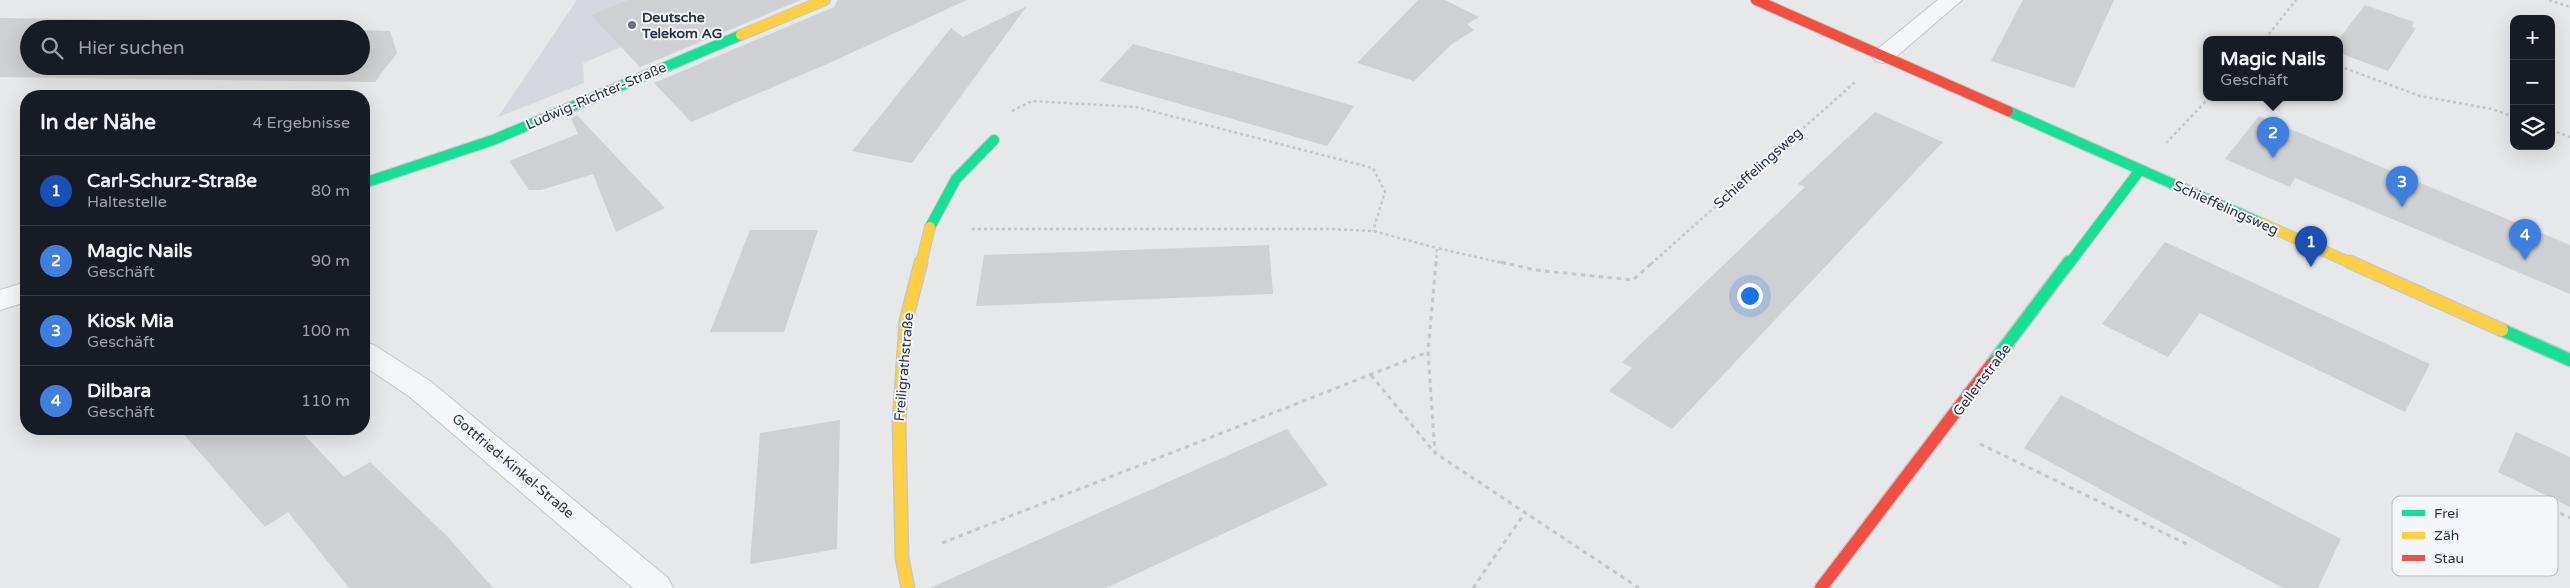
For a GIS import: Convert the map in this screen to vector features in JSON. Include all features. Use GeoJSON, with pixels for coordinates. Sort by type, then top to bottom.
{"type":"FeatureCollection","features":[{"type":"Feature","properties":{"kind":"street","name":"Ludwig-Richter-Straße"},"geometry":{"type":"LineString","coordinates":[[370,181],[493,140],[825,0]]}},
{"type":"Feature","properties":{"kind":"street","name":"Schieffelingsweg"},"geometry":{"type":"LineString","coordinates":[[1756,0],[2570,360]]}},
{"type":"Feature","properties":{"kind":"street"},"geometry":{"type":"LineString","coordinates":[[1883,56],[1951,0]]}},
{"type":"Feature","properties":{"kind":"street","name":"Freiligrathstraße"},"geometry":{"type":"LineString","coordinates":[[908,588],[902,558],[899,422],[906,321],[929,229],[956,179],[994,140]]}},
{"type":"Feature","properties":{"kind":"street","name":"Gellertstraße"},"geometry":{"type":"LineString","coordinates":[[1822,588],[2140,170]]}},
{"type":"Feature","properties":{"kind":"street"},"geometry":{"type":"LineString","coordinates":[[0,300],[20,294]]}},
{"type":"Feature","properties":{"kind":"street","name":"Gottfried-Kinkel-Straße"},"geometry":{"type":"LineString","coordinates":[[370,356],[420,388],[656,588]]}},
{"type":"Feature","properties":{"kind":"path"},"geometry":{"type":"LineString","coordinates":[[2268,36],[2296,0]]}},
{"type":"Feature","properties":{"kind":"path"},"geometry":{"type":"LineString","coordinates":[[2549,0],[2570,7]]}},
{"type":"Feature","properties":{"kind":"path","name":"Schieffelingsweg"},"geometry":{"type":"LineString","coordinates":[[1437,248],[1535,270],[1633,280],[1883,56]]}},
{"type":"Feature","properties":{"kind":"path"},"geometry":{"type":"LineString","coordinates":[[2343,67],[2420,96],[2492,109],[2510,116]]}},
{"type":"Feature","properties":{"kind":"path"},"geometry":{"type":"LineString","coordinates":[[994,140],[1005,115],[1032,101],[1136,107],[1373,168],[1386,192],[1373,231]]}},
{"type":"Feature","properties":{"kind":"path"},"geometry":{"type":"LineString","coordinates":[[2140,170],[2206,101]]}},
{"type":"Feature","properties":{"kind":"path"},"geometry":{"type":"LineString","coordinates":[[2555,131],[2570,137]]}},
{"type":"Feature","properties":{"kind":"path"},"geometry":{"type":"LineString","coordinates":[[929,229],[1330,228],[1373,231],[1437,248],[1428,352],[1435,453]]}},
{"type":"Feature","properties":{"kind":"path"},"geometry":{"type":"LineString","coordinates":[[902,558],[1428,352]]}},
{"type":"Feature","properties":{"kind":"path"},"geometry":{"type":"LineString","coordinates":[[1371,374],[1435,453],[1524,514],[1639,588]]}},
{"type":"Feature","properties":{"kind":"path"},"geometry":{"type":"LineString","coordinates":[[1946,427],[2191,546]]}},
{"type":"Feature","properties":{"kind":"path"},"geometry":{"type":"LineString","coordinates":[[2558,512],[2570,518]]}},
{"type":"Feature","properties":{"kind":"path"},"geometry":{"type":"LineString","coordinates":[[1473,588],[1524,514]]}},
{"type":"Feature","properties":{"kind":"shaded area"},"geometry":{"type":"Polygon","coordinates":[[[577,0],[735,0],[583,63],[584,83],[498,117],[577,0]]]}},
{"type":"Feature","properties":{"kind":"building"},"geometry":{"type":"Polygon","coordinates":[[[628,0],[801,0],[640,67],[591,15],[628,0]]]}},
{"type":"Feature","properties":{"kind":"building"},"geometry":{"type":"Polygon","coordinates":[[[838,0],[967,0],[827,64],[691,122],[654,83],[834,7],[838,0]]]}},
{"type":"Feature","properties":{"kind":"building"},"geometry":{"type":"Polygon","coordinates":[[[1418,0],[1445,0],[1479,17],[1467,24],[1474,30],[1452,44],[1414,81],[1357,63],[1418,0]]]}},
{"type":"Feature","properties":{"kind":"building"},"geometry":{"type":"Polygon","coordinates":[[[2023,0],[2114,0],[2074,88],[1991,61],[2023,0]]]}},
{"type":"Feature","properties":{"kind":"building"},"geometry":{"type":"Polygon","coordinates":[[[2365,5],[2414,22],[2412,27],[2416,28],[2388,71],[2343,54],[2343,36],[2341,36],[2365,5]]]}},
{"type":"Feature","properties":{"kind":"building"},"geometry":{"type":"Polygon","coordinates":[[[1027,6],[912,163],[852,151],[951,28],[963,37],[1027,6]]]}},
{"type":"Feature","properties":{"kind":"building"},"geometry":{"type":"Polygon","coordinates":[[[0,18],[153,20],[20,20],[20,75],[370,75],[370,30],[390,31],[397,53],[375,82],[0,77],[0,18]]]}},
{"type":"Feature","properties":{"kind":"building"},"geometry":{"type":"Polygon","coordinates":[[[1133,44],[1354,106],[1327,146],[1099,81],[1133,44]]]}},
{"type":"Feature","properties":{"kind":"building"},"geometry":{"type":"Polygon","coordinates":[[[1875,112],[1943,142],[1672,429],[1609,391],[1632,368],[1622,362],[1805,187],[1798,184],[1875,112]]]}},
{"type":"Feature","properties":{"kind":"building"},"geometry":{"type":"Polygon","coordinates":[[[577,115],[665,208],[616,232],[593,174],[541,190],[529,190],[509,161],[578,134],[571,118],[577,115]]]}},
{"type":"Feature","properties":{"kind":"building"},"geometry":{"type":"Polygon","coordinates":[[[2259,116],[2570,245],[2570,294],[2295,178],[2290,187],[2225,159],[2259,116]]]}},
{"type":"Feature","properties":{"kind":"building"},"geometry":{"type":"Polygon","coordinates":[[[750,230],[818,230],[784,332],[710,332],[750,230]]]}},
{"type":"Feature","properties":{"kind":"building"},"geometry":{"type":"Polygon","coordinates":[[[2165,242],[2430,364],[2405,412],[2200,313],[2168,357],[2102,324],[2165,242]]]}},
{"type":"Feature","properties":{"kind":"building"},"geometry":{"type":"Polygon","coordinates":[[[1269,245],[1273,294],[976,306],[984,255],[1269,245]]]}},
{"type":"Feature","properties":{"kind":"building"},"geometry":{"type":"Polygon","coordinates":[[[2061,395],[2341,539],[2318,588],[2283,588],[2024,448],[2061,395]]]}},
{"type":"Feature","properties":{"kind":"building"},"geometry":{"type":"Polygon","coordinates":[[[840,420],[837,549],[750,564],[760,433],[840,420]]]}},
{"type":"Feature","properties":{"kind":"building"},"geometry":{"type":"Polygon","coordinates":[[[1287,429],[1328,485],[1106,588],[930,588],[1287,429]]]}},
{"type":"Feature","properties":{"kind":"building"},"geometry":{"type":"Polygon","coordinates":[[[2516,432],[2570,457],[2570,507],[2558,501],[2558,496],[2547,496],[2498,472],[2516,432]]]}},
{"type":"Feature","properties":{"kind":"building"},"geometry":{"type":"Polygon","coordinates":[[[184,435],[305,435],[344,477],[370,462],[448,537],[493,588],[349,588],[288,512],[265,527],[184,435]]]}},
{"type":"Feature","properties":{"kind":"traffic: fast"},"geometry":{"type":"LineString","coordinates":[[370,181],[493,140],[741,35]]}},
{"type":"Feature","properties":{"kind":"traffic: fast"},"geometry":{"type":"LineString","coordinates":[[2008,111],[2261,223]]}},
{"type":"Feature","properties":{"kind":"traffic: fast"},"geometry":{"type":"LineString","coordinates":[[930,227],[956,179],[994,140]]}},
{"type":"Feature","properties":{"kind":"traffic: fast"},"geometry":{"type":"LineString","coordinates":[[1992,364],[2140,170]]}},
{"type":"Feature","properties":{"kind":"traffic: fast"},"geometry":{"type":"LineString","coordinates":[[2502,330],[2570,360]]}},
{"type":"Feature","properties":{"kind":"traffic: slow"},"geometry":{"type":"LineString","coordinates":[[741,35],[825,0]]}},
{"type":"Feature","properties":{"kind":"traffic: slow"},"geometry":{"type":"LineString","coordinates":[[2261,223],[2502,330]]}},
{"type":"Feature","properties":{"kind":"traffic: slow"},"geometry":{"type":"LineString","coordinates":[[908,588],[902,558],[899,422],[906,321],[930,227]]}},
{"type":"Feature","properties":{"kind":"traffic: jam"},"geometry":{"type":"LineString","coordinates":[[1756,0],[2008,111]]}},
{"type":"Feature","properties":{"kind":"traffic: jam"},"geometry":{"type":"LineString","coordinates":[[1821,588],[1992,364]]}},
{"type":"Feature","properties":{"kind":"place","name":"Deutsche Telekom AG"},"geometry":{"type":"Point","coordinates":[632,25]}},
{"type":"Feature","properties":{"kind":"place","name":"Magic Nails"},"geometry":{"type":"Point","coordinates":[2273,158]}},
{"type":"Feature","properties":{"kind":"place","name":"Kiosk Mia"},"geometry":{"type":"Point","coordinates":[2402,207]}},
{"type":"Feature","properties":{"kind":"place","name":"Dilbara"},"geometry":{"type":"Point","coordinates":[2525,260]}},
{"type":"Feature","properties":{"kind":"place","name":"Carl-Schurz-Straße"},"geometry":{"type":"Point","coordinates":[2311,267]}}]}
